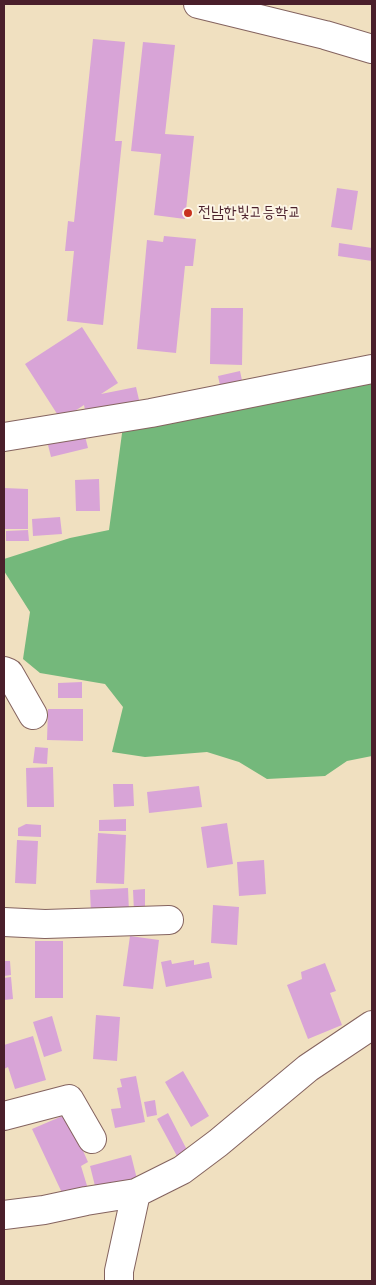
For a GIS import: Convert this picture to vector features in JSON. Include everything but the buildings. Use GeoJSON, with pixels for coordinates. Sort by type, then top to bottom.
{"type":"FeatureCollection","features":[{"type":"Feature","properties":{"kind":"street"},"geometry":{"type":"LineString","coordinates":[[198,4],[372,49]]}},
{"type":"Feature","properties":{"kind":"street"},"geometry":{"type":"LineString","coordinates":[[4,436],[152,413],[372,369]]}},
{"type":"Feature","properties":{"kind":"street"},"geometry":{"type":"LineString","coordinates":[[4,671],[9,673],[33,715]]}},
{"type":"Feature","properties":{"kind":"street"},"geometry":{"type":"LineString","coordinates":[[4,922],[45,924],[169,920]]}},
{"type":"Feature","properties":{"kind":"street"},"geometry":{"type":"LineString","coordinates":[[4,1215],[44,1210],[136,1193],[182,1170],[218,1143],[308,1068],[372,1025]]}},
{"type":"Feature","properties":{"kind":"street"},"geometry":{"type":"LineString","coordinates":[[4,1116],[69,1099],[92,1139]]}},
{"type":"Feature","properties":{"kind":"street"},"geometry":{"type":"LineString","coordinates":[[119,1281],[119,1271],[136,1193]]}},
{"type":"Feature","properties":{"kind":"green space"},"geometry":{"type":"Polygon","coordinates":[[[372,373],[372,756],[347,761],[325,776],[267,779],[239,762],[207,752],[145,757],[112,752],[123,707],[105,684],[40,673],[23,659],[30,612],[4,571],[4,559],[70,538],[109,530],[123,426],[372,373]]]}},
{"type":"Feature","properties":{"kind":"place","name":"전남한빛고등학교"},"geometry":{"type":"Point","coordinates":[188,213]}}]}
